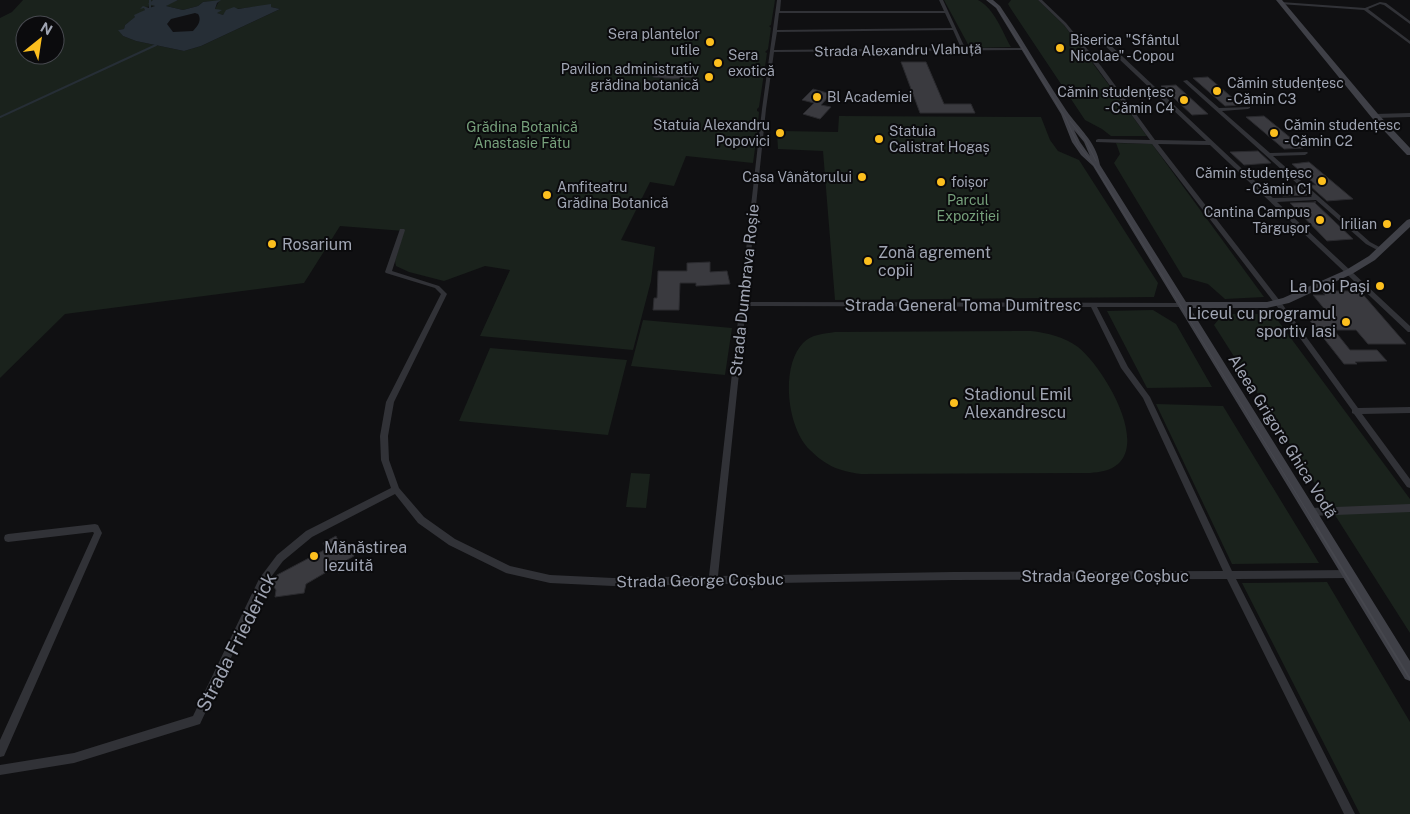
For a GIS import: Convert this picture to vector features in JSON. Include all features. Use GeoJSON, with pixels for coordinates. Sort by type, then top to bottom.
{"type":"FeatureCollection","features":[{"type":"Feature","properties":{"kind":"main road","name":"Aleea Grigore Ghica Vodă"},"geometry":{"type":"LineString","coordinates":[[989,0],[998,4],[1065,114],[1083,133],[1092,147],[1096,165]]}},
{"type":"Feature","properties":{"kind":"main road"},"geometry":{"type":"LineString","coordinates":[[1280,1],[1375,116],[1410,153]]}},
{"type":"Feature","properties":{"kind":"main road","name":"Aleea Grigore Ghica Vodă"},"geometry":{"type":"LineString","coordinates":[[1065,114],[1078,148],[1096,165],[1410,674]]}},
{"type":"Feature","properties":{"kind":"main road"},"geometry":{"type":"LineString","coordinates":[[1183,305],[1278,303],[1348,272],[1381,250],[1410,222]]}},
{"type":"Feature","properties":{"kind":"street","name":"Strada Dumbrava Roșie"},"geometry":{"type":"LineString","coordinates":[[713,580],[779,0]]}},
{"type":"Feature","properties":{"kind":"street"},"geometry":{"type":"LineString","coordinates":[[941,0],[964,50]]}},
{"type":"Feature","properties":{"kind":"street"},"geometry":{"type":"LineString","coordinates":[[1040,0],[1065,24],[1278,303],[1410,485]]}},
{"type":"Feature","properties":{"kind":"street"},"geometry":{"type":"LineString","coordinates":[[1280,1],[1365,9],[1380,3],[1385,4],[1410,23]]}},
{"type":"Feature","properties":{"kind":"street"},"geometry":{"type":"LineString","coordinates":[[1365,9],[1410,43]]}},
{"type":"Feature","properties":{"kind":"street"},"geometry":{"type":"LineString","coordinates":[[778,12],[947,12]]}},
{"type":"Feature","properties":{"kind":"street"},"geometry":{"type":"LineString","coordinates":[[775,31],[955,29]]}},
{"type":"Feature","properties":{"kind":"street"},"geometry":{"type":"LineString","coordinates":[[1103,41],[1410,330]]}},
{"type":"Feature","properties":{"kind":"street","name":"Strada Alexandru Vlahuță"},"geometry":{"type":"LineString","coordinates":[[772,51],[1024,49]]}},
{"type":"Feature","properties":{"kind":"street"},"geometry":{"type":"LineString","coordinates":[[1185,81],[1368,243],[1381,250]]}},
{"type":"Feature","properties":{"kind":"street"},"geometry":{"type":"LineString","coordinates":[[1218,110],[1248,108]]}},
{"type":"Feature","properties":{"kind":"street"},"geometry":{"type":"LineString","coordinates":[[1375,116],[1410,114]]}},
{"type":"Feature","properties":{"kind":"street"},"geometry":{"type":"LineString","coordinates":[[1098,141],[1211,144]]}},
{"type":"Feature","properties":{"kind":"street"},"geometry":{"type":"LineString","coordinates":[[1270,155],[1305,153]]}},
{"type":"Feature","properties":{"kind":"street"},"geometry":{"type":"LineString","coordinates":[[1272,200],[1318,198]]}},
{"type":"Feature","properties":{"kind":"street","name":"Strada George Coșbuc"},"geometry":{"type":"LineString","coordinates":[[402,230],[388,272],[437,287],[444,294],[390,402],[384,436],[385,460],[396,490],[421,520],[474,555],[509,570],[550,578],[613,582],[953,576],[1349,574]]}},
{"type":"Feature","properties":{"kind":"street","name":"Strada General Toma Dumitresc"},"geometry":{"type":"LineString","coordinates":[[744,304],[1183,305]]}},
{"type":"Feature","properties":{"kind":"street"},"geometry":{"type":"LineString","coordinates":[[1093,305],[1126,368],[1146,397],[1230,576],[1350,814]]}},
{"type":"Feature","properties":{"kind":"street"},"geometry":{"type":"LineString","coordinates":[[1355,411],[1410,410]]}},
{"type":"Feature","properties":{"kind":"street","name":"Strada Friederick"},"geometry":{"type":"LineString","coordinates":[[0,770],[74,758],[196,720],[262,582],[280,558],[309,534],[396,490]]}},
{"type":"Feature","properties":{"kind":"street"},"geometry":{"type":"LineString","coordinates":[[1311,512],[1410,508]]}},
{"type":"Feature","properties":{"kind":"street"},"geometry":{"type":"LineString","coordinates":[[0,752],[98,533],[95,528],[8,538]]}},
{"type":"Feature","properties":{"kind":"green space","name":"Grădina Botanică Anastasie Fătu"},"geometry":{"type":"Polygon","coordinates":[[[23,0],[153,0],[149,4],[155,6],[145,7],[145,10],[125,25],[124,29],[119,30],[123,36],[136,41],[184,51],[201,46],[280,9],[271,7],[271,5],[227,10],[223,15],[216,13],[215,9],[219,1],[203,2],[198,6],[183,10],[166,6],[168,3],[178,0],[775,0],[771,25],[769,26],[771,28],[768,49],[765,52],[767,53],[759,107],[757,109],[759,112],[757,134],[753,137],[756,141],[753,163],[686,156],[674,186],[650,182],[621,240],[655,247],[651,281],[633,350],[480,336],[510,270],[485,266],[444,281],[409,272],[396,266],[395,261],[404,231],[340,226],[304,283],[65,314],[0,378],[0,18],[12,12],[23,0]]]}},
{"type":"Feature","properties":{"kind":"green space"},"geometry":{"type":"Polygon","coordinates":[[[944,0],[978,0],[984,4],[989,8],[1011,47],[970,48],[944,0]]]}},
{"type":"Feature","properties":{"kind":"green space"},"geometry":{"type":"Polygon","coordinates":[[[1011,0],[1038,0],[1064,25],[1147,136],[1111,136],[1085,120],[1011,9],[1008,4],[1011,0]]]}},
{"type":"Feature","properties":{"kind":"green space","name":"Parcul Expoziției"},"geometry":{"type":"Polygon","coordinates":[[[839,116],[1041,117],[1050,140],[1058,151],[1079,160],[1158,283],[1154,297],[835,300],[823,151],[778,149],[777,133],[782,131],[838,132],[839,116]]]}},
{"type":"Feature","properties":{"kind":"green space"},"geometry":{"type":"Polygon","coordinates":[[[1116,143],[1152,144],[1264,297],[1225,299],[1208,284],[1183,277],[1114,163],[1120,154],[1116,143]]]}},
{"type":"Feature","properties":{"kind":"green space"},"geometry":{"type":"Polygon","coordinates":[[[1153,310],[1176,324],[1212,387],[1147,388],[1107,311],[1153,310]]]}},
{"type":"Feature","properties":{"kind":"green space"},"geometry":{"type":"Polygon","coordinates":[[[1223,314],[1273,314],[1410,499],[1410,633],[1214,325],[1223,314]]]}},
{"type":"Feature","properties":{"kind":"green space"},"geometry":{"type":"Polygon","coordinates":[[[643,320],[732,328],[725,375],[631,366],[643,320]]]}},
{"type":"Feature","properties":{"kind":"green space","name":"Stadionul Emil Alexandrescu"},"geometry":{"type":"Polygon","coordinates":[[[1031,331],[1056,336],[1078,347],[1088,356],[1108,385],[1118,402],[1127,437],[1126,452],[1118,464],[1112,468],[1090,473],[861,474],[827,464],[810,450],[802,440],[796,427],[789,397],[791,367],[803,343],[814,336],[835,332],[1031,331]]]}},
{"type":"Feature","properties":{"kind":"green space"},"geometry":{"type":"Polygon","coordinates":[[[490,348],[627,360],[608,435],[459,421],[490,348]]]}},
{"type":"Feature","properties":{"kind":"green space"},"geometry":{"type":"Polygon","coordinates":[[[1156,404],[1223,406],[1319,563],[1232,564],[1156,404]]]}},
{"type":"Feature","properties":{"kind":"green space"},"geometry":{"type":"Polygon","coordinates":[[[631,473],[650,474],[646,508],[626,507],[631,473]]]}},
{"type":"Feature","properties":{"kind":"green space"},"geometry":{"type":"Polygon","coordinates":[[[1327,582],[1410,722],[1410,814],[1360,814],[1242,583],[1327,582]]]}},
{"type":"Feature","properties":{"kind":"shaded area"},"geometry":{"type":"Polygon","coordinates":[[[153,0],[178,0],[166,6],[183,10],[198,6],[203,2],[221,0],[217,3],[215,9],[222,10],[217,13],[223,15],[226,10],[234,7],[238,9],[271,4],[271,7],[280,9],[201,46],[184,51],[136,41],[123,36],[118,30],[124,29],[125,25],[135,17],[134,15],[145,10],[144,8],[140,9],[143,6],[149,8],[155,6],[148,4],[153,0]],[[195,13],[171,19],[167,24],[173,32],[193,31],[199,23],[200,18],[195,13]]]}},
{"type":"Feature","properties":{"kind":"building"},"geometry":{"type":"Polygon","coordinates":[[[901,62],[926,62],[944,104],[971,104],[975,113],[920,113],[901,62]]]}},
{"type":"Feature","properties":{"kind":"building"},"geometry":{"type":"Polygon","coordinates":[[[693,72],[693,77],[673,79],[653,77],[653,73],[693,72]]]}},
{"type":"Feature","properties":{"kind":"building","name":"Cămin studențesc - Cămin C3"},"geometry":{"type":"Polygon","coordinates":[[[1208,77],[1241,105],[1225,106],[1193,78],[1208,77]]]}},
{"type":"Feature","properties":{"kind":"building","name":"Cămin studențesc - Cămin C4"},"geometry":{"type":"Polygon","coordinates":[[[1176,85],[1208,114],[1192,115],[1161,86],[1176,85]]]}},
{"type":"Feature","properties":{"kind":"building"},"geometry":{"type":"Polygon","coordinates":[[[813,89],[831,94],[821,105],[831,107],[820,119],[803,114],[814,103],[802,100],[813,89]]]}},
{"type":"Feature","properties":{"kind":"building","name":"Cămin studențesc - Cămin C2"},"geometry":{"type":"Polygon","coordinates":[[[1264,116],[1303,148],[1284,149],[1246,117],[1264,116]]]}},
{"type":"Feature","properties":{"kind":"building"},"geometry":{"type":"Polygon","coordinates":[[[1258,151],[1271,163],[1244,165],[1230,152],[1258,151]]]}},
{"type":"Feature","properties":{"kind":"building","name":"Cămin studențesc - Cămin C1"},"geometry":{"type":"Polygon","coordinates":[[[1309,162],[1353,199],[1327,201],[1309,185],[1316,185],[1292,164],[1309,162]]]}},
{"type":"Feature","properties":{"kind":"building"},"geometry":{"type":"Polygon","coordinates":[[[1297,186],[1307,195],[1283,196],[1274,187],[1297,186]]]}},
{"type":"Feature","properties":{"kind":"building","name":"Cantina Campus Târgușor"},"geometry":{"type":"Polygon","coordinates":[[[1314,202],[1353,239],[1327,241],[1290,203],[1314,202]]]}},
{"type":"Feature","properties":{"kind":"building"},"geometry":{"type":"Polygon","coordinates":[[[710,262],[710,272],[727,271],[730,284],[696,286],[696,283],[680,283],[679,310],[653,310],[654,298],[657,298],[658,271],[687,271],[687,263],[710,262]]]}},
{"type":"Feature","properties":{"kind":"building"},"geometry":{"type":"Polygon","coordinates":[[[1322,291],[1360,291],[1406,344],[1368,344],[1356,330],[1334,330],[1350,350],[1377,350],[1387,361],[1344,364],[1307,317],[1331,317],[1313,295],[1325,295],[1322,291]]]}},
{"type":"Feature","properties":{"kind":"building","name":"Mănăstirea Iezuită"},"geometry":{"type":"Polygon","coordinates":[[[336,536],[339,543],[344,540],[354,556],[347,560],[350,566],[338,573],[335,567],[306,584],[304,593],[275,597],[276,590],[272,584],[277,575],[326,549],[323,543],[336,536]]]}},
{"type":"Feature","properties":{"kind":"waterway"},"geometry":{"type":"LineString","coordinates":[[150,0],[150,9]]}},
{"type":"Feature","properties":{"kind":"waterway"},"geometry":{"type":"LineString","coordinates":[[0,117],[156,45]]}},
{"type":"Feature","properties":{"kind":"tram line"},"geometry":{"type":"LineString","coordinates":[[987,0],[997,7],[1065,117],[1078,145],[1094,165],[1318,529]]}},
{"type":"Feature","properties":{"kind":"tram line"},"geometry":{"type":"LineString","coordinates":[[1070,121],[1086,141],[1096,161]]}},
{"type":"Feature","properties":{"kind":"tram line"},"geometry":{"type":"LineString","coordinates":[[1317,528],[1410,679]]}},
{"type":"Feature","properties":{"kind":"place","name":"Sera plantelor utile"},"geometry":{"type":"Point","coordinates":[710,42]}},
{"type":"Feature","properties":{"kind":"place","name":"Biserica \"Sfântul Nicolae\" - Copou"},"geometry":{"type":"Point","coordinates":[1060,48]}},
{"type":"Feature","properties":{"kind":"place","name":"Sera exotică"},"geometry":{"type":"Point","coordinates":[718,63]}},
{"type":"Feature","properties":{"kind":"place","name":"Pavilion administrativ grădina botanică"},"geometry":{"type":"Point","coordinates":[709,77]}},
{"type":"Feature","properties":{"kind":"place","name":"Cămin studențesc - Cămin C3"},"geometry":{"type":"Point","coordinates":[1217,91]}},
{"type":"Feature","properties":{"kind":"place","name":"Bl Academiei"},"geometry":{"type":"Point","coordinates":[817,97]}},
{"type":"Feature","properties":{"kind":"place","name":"Cămin studențesc - Cămin C4"},"geometry":{"type":"Point","coordinates":[1184,100]}},
{"type":"Feature","properties":{"kind":"place","name":"Statuia Alexandru Popovici"},"geometry":{"type":"Point","coordinates":[780,133]}},
{"type":"Feature","properties":{"kind":"place","name":"Cămin studențesc - Cămin C2"},"geometry":{"type":"Point","coordinates":[1274,133]}},
{"type":"Feature","properties":{"kind":"place","name":"Statuia Calistrat Hogaș"},"geometry":{"type":"Point","coordinates":[879,139]}},
{"type":"Feature","properties":{"kind":"place","name":"Casa Vânătorului"},"geometry":{"type":"Point","coordinates":[862,177]}},
{"type":"Feature","properties":{"kind":"place","name":"Cămin studențesc - Cămin C1"},"geometry":{"type":"Point","coordinates":[1322,181]}},
{"type":"Feature","properties":{"kind":"place","name":"foișor"},"geometry":{"type":"Point","coordinates":[941,182]}},
{"type":"Feature","properties":{"kind":"place","name":"Amfiteatru Grădina Botanică"},"geometry":{"type":"Point","coordinates":[547,195]}},
{"type":"Feature","properties":{"kind":"place","name":"Cantina Campus Târgușor"},"geometry":{"type":"Point","coordinates":[1320,220]}},
{"type":"Feature","properties":{"kind":"place","name":"Irilian"},"geometry":{"type":"Point","coordinates":[1387,224]}},
{"type":"Feature","properties":{"kind":"place","name":"Rosarium"},"geometry":{"type":"Point","coordinates":[272,244]}},
{"type":"Feature","properties":{"kind":"place","name":"Zonă agrement copii"},"geometry":{"type":"Point","coordinates":[868,261]}},
{"type":"Feature","properties":{"kind":"place","name":"La Doi Pași"},"geometry":{"type":"Point","coordinates":[1380,286]}},
{"type":"Feature","properties":{"kind":"place","name":"Liceul cu programul sportiv Iasi"},"geometry":{"type":"Point","coordinates":[1346,322]}},
{"type":"Feature","properties":{"kind":"place","name":"Stadionul Emil Alexandrescu"},"geometry":{"type":"Point","coordinates":[954,403]}},
{"type":"Feature","properties":{"kind":"place","name":"Mănăstirea Iezuită"},"geometry":{"type":"Point","coordinates":[314,556]}}]}
